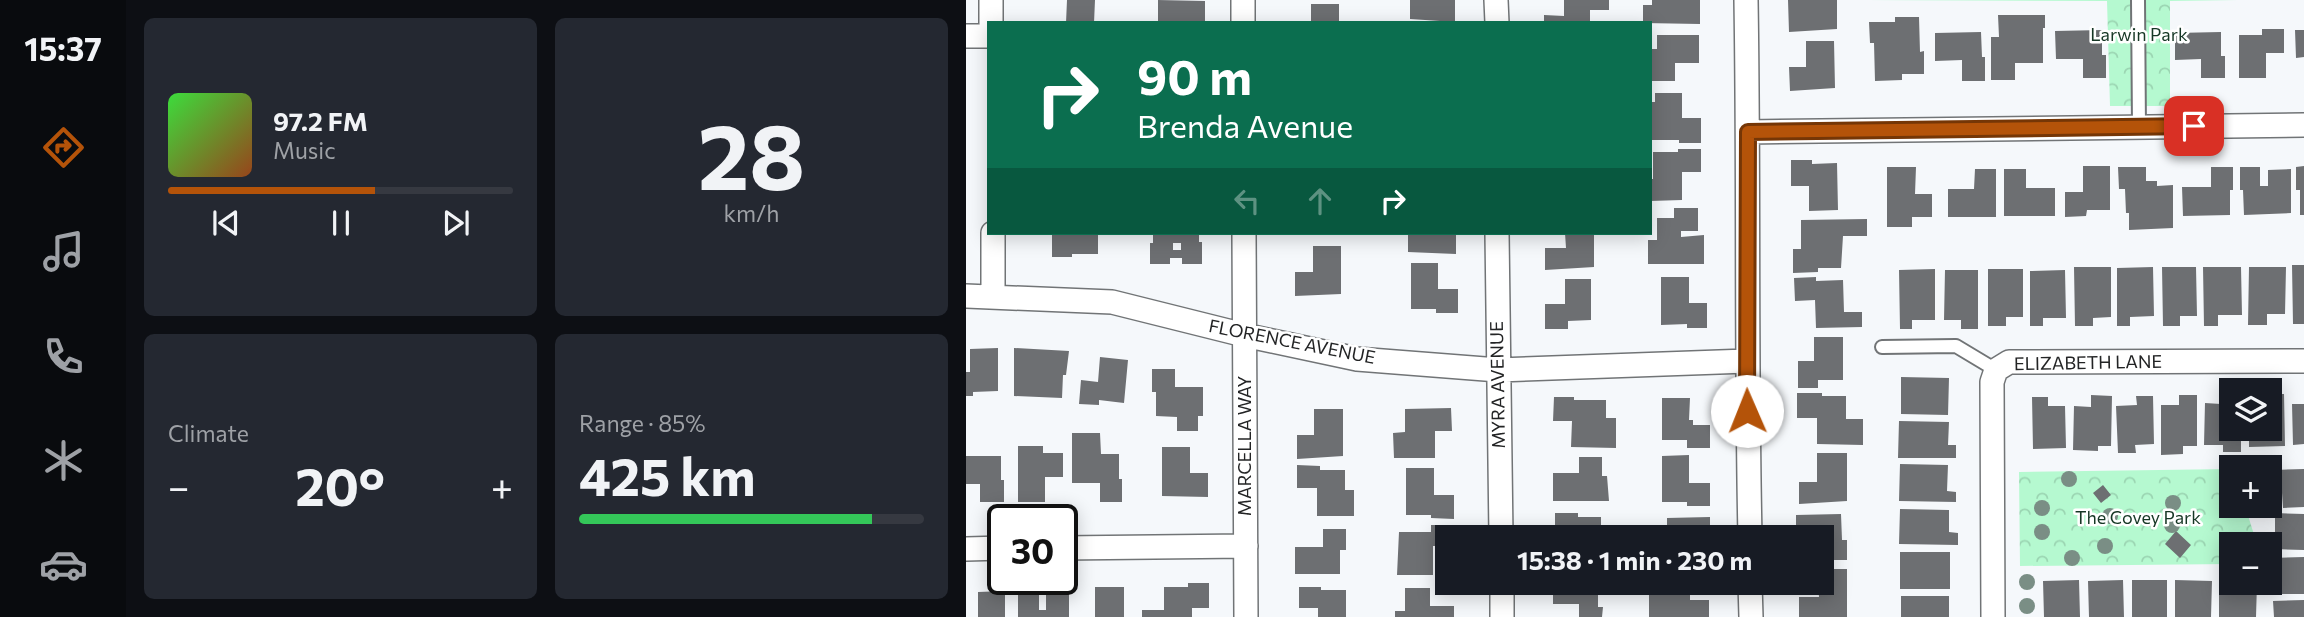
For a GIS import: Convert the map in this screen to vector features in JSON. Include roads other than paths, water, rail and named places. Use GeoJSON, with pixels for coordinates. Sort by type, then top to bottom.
{"type":"FeatureCollection","features":[{"type":"Feature","properties":{"kind":"street"},"geometry":{"type":"LineString","coordinates":[[991,0],[991,21]]}},
{"type":"Feature","properties":{"kind":"street"},"geometry":{"type":"LineString","coordinates":[[1243,0],[1243,21]]}},
{"type":"Feature","properties":{"kind":"street"},"geometry":{"type":"LineString","coordinates":[[1496,0],[1497,21]]}},
{"type":"Feature","properties":{"kind":"street"},"geometry":{"type":"LineString","coordinates":[[1746,0],[1749,525]]}},
{"type":"Feature","properties":{"kind":"street"},"geometry":{"type":"LineString","coordinates":[[966,36],[987,36]]}},
{"type":"Feature","properties":{"kind":"street"},"geometry":{"type":"LineString","coordinates":[[1748,132],[2304,125]]}},
{"type":"Feature","properties":{"kind":"street"},"geometry":{"type":"LineString","coordinates":[[993,235],[993,296]]}},
{"type":"Feature","properties":{"kind":"street","name":"MARCELLA WAY"},"geometry":{"type":"LineString","coordinates":[[1244,235],[1246,617]]}},
{"type":"Feature","properties":{"kind":"street","name":"MYRA AVENUE"},"geometry":{"type":"LineString","coordinates":[[1497,235],[1501,525]]}},
{"type":"Feature","properties":{"kind":"street","name":"FLORENCE AVENUE"},"geometry":{"type":"LineString","coordinates":[[966,296],[1112,302],[1244,335],[1357,359],[1498,370],[1746,361]]}},
{"type":"Feature","properties":{"kind":"street","name":"ELIZABETH LANE"},"geometry":{"type":"LineString","coordinates":[[1993,617],[1992,382],[1996,370],[2009,362],[2304,361]]}},
{"type":"Feature","properties":{"kind":"street"},"geometry":{"type":"LineString","coordinates":[[1078,548],[1246,546]]}},
{"type":"Feature","properties":{"kind":"street"},"geometry":{"type":"LineString","coordinates":[[966,549],[987,548]]}},
{"type":"Feature","properties":{"kind":"street"},"geometry":{"type":"LineString","coordinates":[[1502,595],[1502,617]]}},
{"type":"Feature","properties":{"kind":"street"},"geometry":{"type":"LineString","coordinates":[[1750,595],[1751,617]]}},
{"type":"Feature","properties":{"kind":"lane"},"geometry":{"type":"LineString","coordinates":[[2138,0],[2139,127]]}},
{"type":"Feature","properties":{"kind":"lane"},"geometry":{"type":"LineString","coordinates":[[1882,347],[1956,346],[1996,370]]}},
{"type":"Feature","properties":{"kind":"park label","name":"Larwin Park"},"geometry":{"type":"Point","coordinates":[2139,35]}},
{"type":"Feature","properties":{"kind":"park label","name":"The Covey Park"},"geometry":{"type":"Point","coordinates":[2138,518]}}]}
